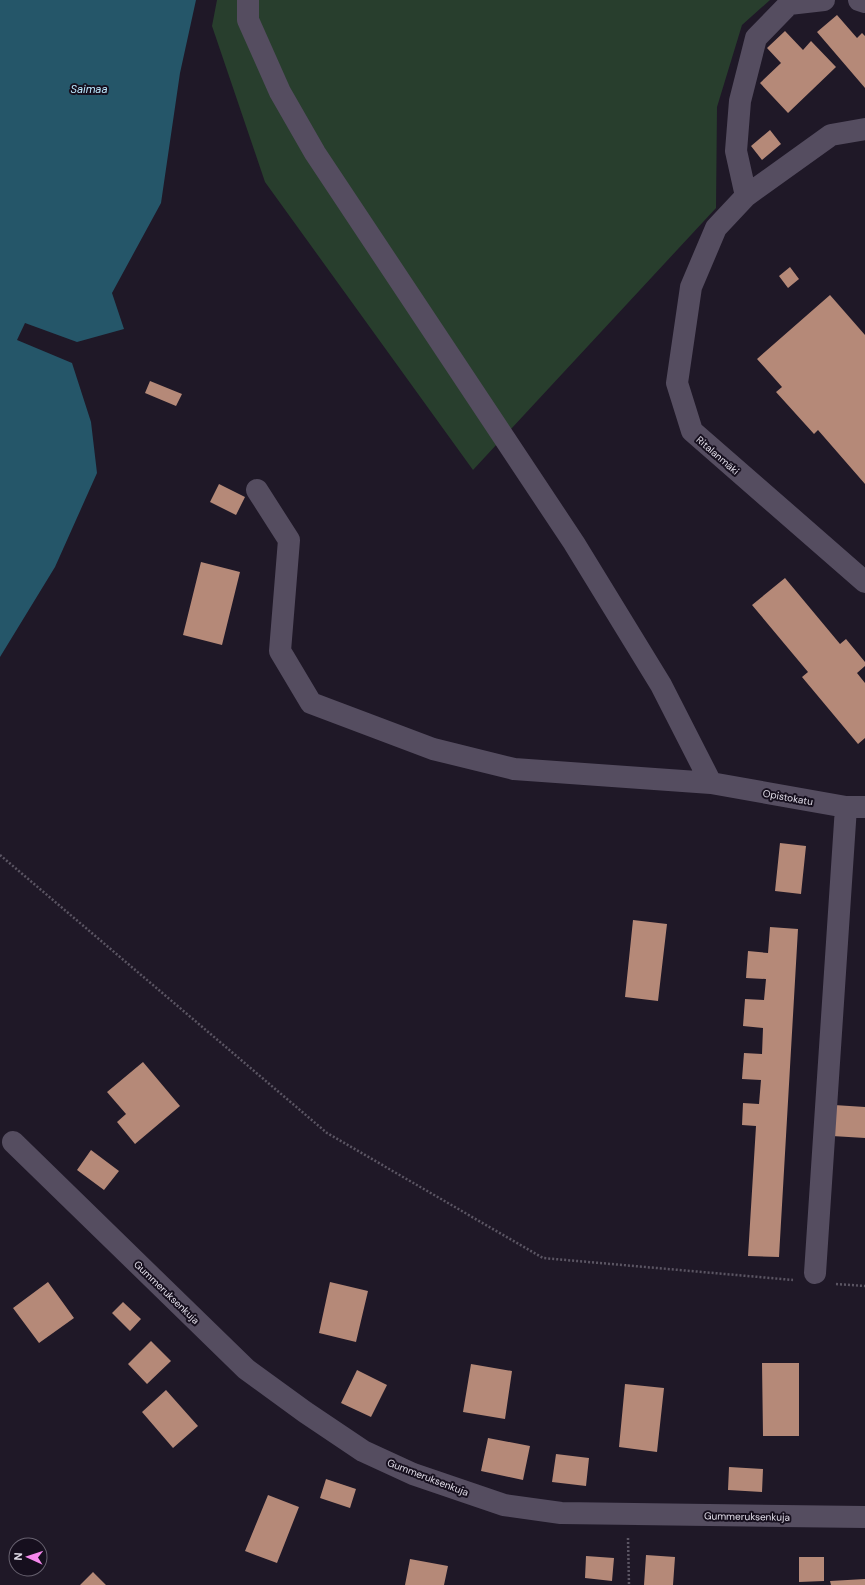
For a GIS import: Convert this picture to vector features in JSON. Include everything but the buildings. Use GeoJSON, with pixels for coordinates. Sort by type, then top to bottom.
{"type":"FeatureCollection","features":[{"type":"Feature","properties":{"kind":"street"},"geometry":{"type":"LineString","coordinates":[[248,0],[248,20],[280,92],[315,153],[574,543],[661,685],[711,783]]}},
{"type":"Feature","properties":{"kind":"street"},"geometry":{"type":"LineString","coordinates":[[746,196],[736,151],[740,100],[756,38],[789,4],[824,0]]}},
{"type":"Feature","properties":{"kind":"street"},"geometry":{"type":"LineString","coordinates":[[859,0],[865,2]]}},
{"type":"Feature","properties":{"kind":"street","name":"Ritalanmäki"},"geometry":{"type":"LineString","coordinates":[[865,129],[831,135],[746,196],[716,228],[691,287],[678,382],[692,431],[865,582]]}},
{"type":"Feature","properties":{"kind":"street","name":"Opistokatu"},"geometry":{"type":"LineString","coordinates":[[257,490],[288,540],[280,651],[311,703],[433,749],[514,770],[711,783],[856,807]]}},
{"type":"Feature","properties":{"kind":"street"},"geometry":{"type":"LineString","coordinates":[[814,1273],[856,807]]}},
{"type":"Feature","properties":{"kind":"street","name":"Gummeruksenkuja"},"geometry":{"type":"LineString","coordinates":[[13,1142],[246,1369],[363,1451],[413,1474],[504,1505],[561,1513],[865,1518]]}},
{"type":"Feature","properties":{"kind":"path"},"geometry":{"type":"LineString","coordinates":[[0,855],[327,1133],[543,1258],[794,1280]]}},
{"type":"Feature","properties":{"kind":"path"},"geometry":{"type":"LineString","coordinates":[[834,1284],[865,1286]]}},
{"type":"Feature","properties":{"kind":"path"},"geometry":{"type":"LineString","coordinates":[[628,1514],[629,1585]]}},
{"type":"Feature","properties":{"kind":"green space"},"geometry":{"type":"Polygon","coordinates":[[[217,0],[770,0],[742,25],[717,107],[716,208],[473,470],[265,182],[212,26],[217,0]]]}},
{"type":"Feature","properties":{"kind":"water","name":"Saimaa"},"geometry":{"type":"Polygon","coordinates":[[[0,0],[196,0],[180,73],[161,203],[112,293],[124,329],[77,342],[25,323],[17,340],[72,363],[91,422],[97,473],[55,567],[0,657],[0,0]]]}}]}
